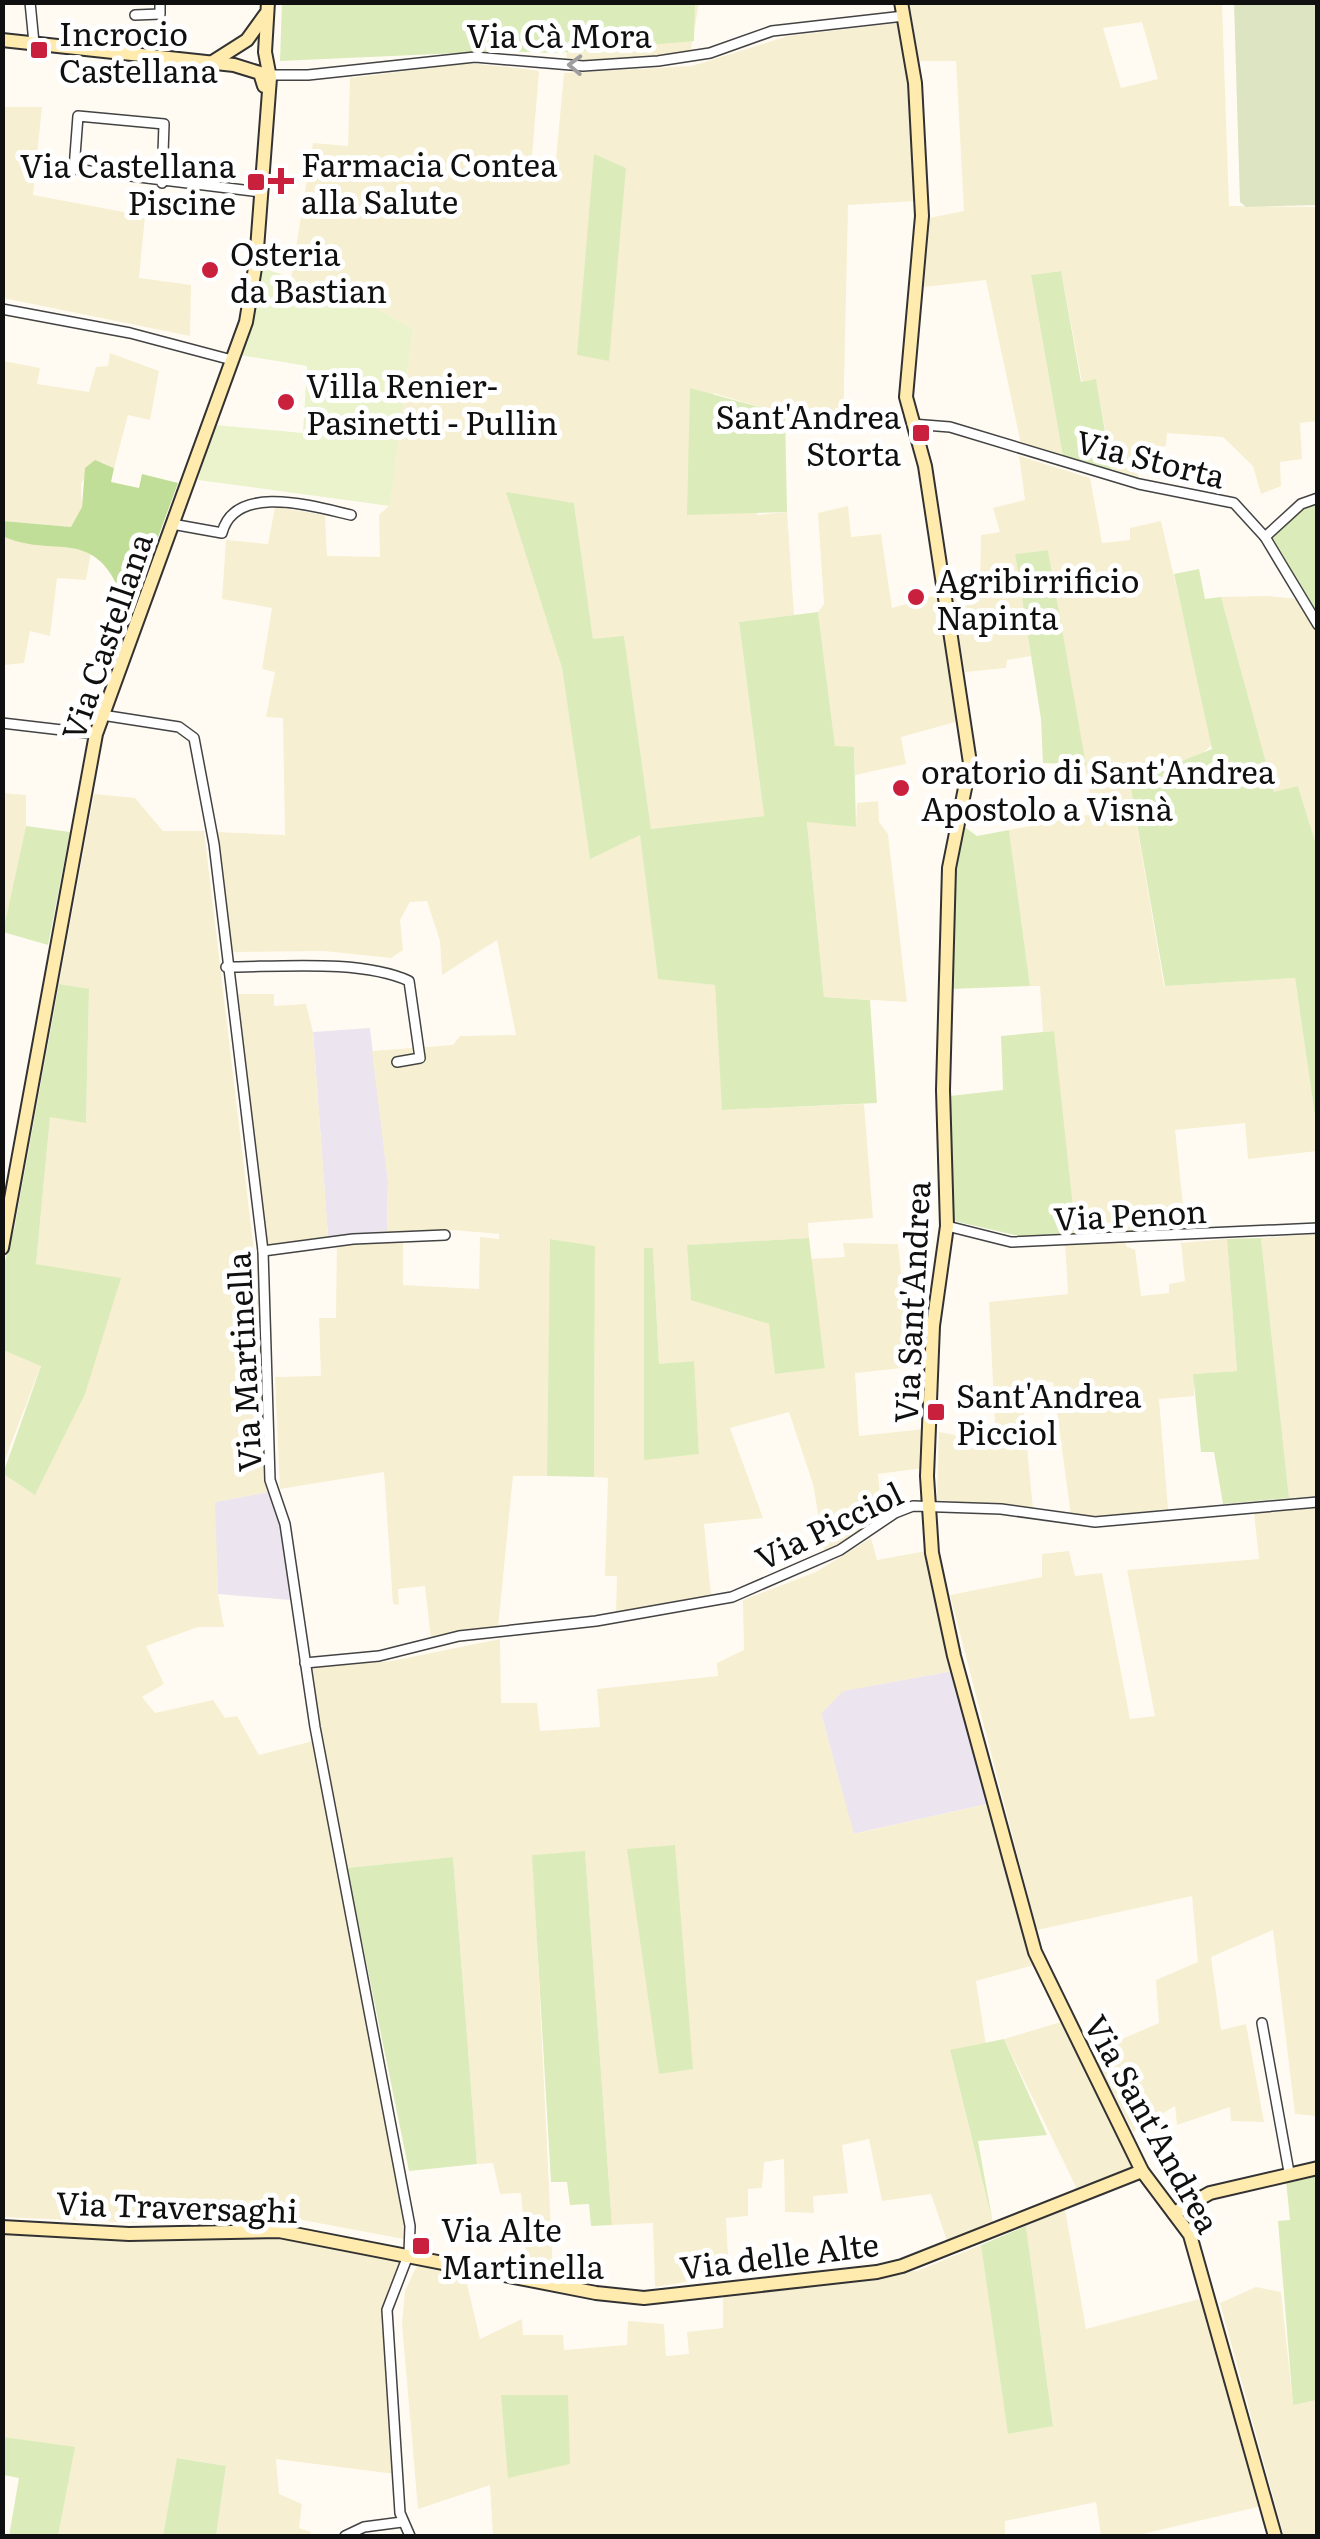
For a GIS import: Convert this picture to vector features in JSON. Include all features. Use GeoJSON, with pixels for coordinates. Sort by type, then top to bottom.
{"type":"FeatureCollection","features":[{"type":"Feature","properties":{"kind":"street"},"geometry":{"type":"LineString","coordinates":[[30,2],[34,43]]}},
{"type":"Feature","properties":{"kind":"street"},"geometry":{"type":"LineString","coordinates":[[135,16],[160,14],[160,2]]}},
{"type":"Feature","properties":{"kind":"street","name":"Via Castellana"},"geometry":{"type":"LineString","coordinates":[[243,43],[260,24],[268,5]]}},
{"type":"Feature","properties":{"kind":"street","name":"Via Castellana"},"geometry":{"type":"LineString","coordinates":[[2,1248],[96,734],[232,360],[251,296],[270,75],[265,54],[268,5]]}},
{"type":"Feature","properties":{"kind":"street","name":"Via Cà Mora"},"geometry":{"type":"LineString","coordinates":[[270,75],[308,76],[475,57],[583,66],[658,61],[710,53],[805,26],[902,9]]}},
{"type":"Feature","properties":{"kind":"street","name":"Via Sant'Andrea"},"geometry":{"type":"LineString","coordinates":[[902,9],[915,83],[922,216],[906,398],[925,466],[969,734],[970,763],[949,868],[942,1090],[947,1226],[933,1326],[927,1505],[954,1656],[1036,1952],[1142,2171],[1190,2236],[1275,2536]]}},
{"type":"Feature","properties":{"kind":"street"},"geometry":{"type":"LineString","coordinates":[[2,40],[246,68],[262,65],[265,54],[257,42],[243,43],[206,62]]}},
{"type":"Feature","properties":{"kind":"street"},"geometry":{"type":"LineString","coordinates":[[243,43],[236,54],[246,68]]}},
{"type":"Feature","properties":{"kind":"street","name":"Via Castellana"},"geometry":{"type":"LineString","coordinates":[[246,68],[263,78],[266,109]]}},
{"type":"Feature","properties":{"kind":"street"},"geometry":{"type":"LineString","coordinates":[[162,183],[164,124],[78,116],[74,169],[162,183],[260,192]]}},
{"type":"Feature","properties":{"kind":"street"},"geometry":{"type":"LineString","coordinates":[[2,310],[130,333],[232,360]]}},
{"type":"Feature","properties":{"kind":"street","name":"Via Storta"},"geometry":{"type":"LineString","coordinates":[[912,424],[950,427],[1139,484],[1227,500],[1245,510],[1266,537],[1318,624]]}},
{"type":"Feature","properties":{"kind":"street"},"geometry":{"type":"LineString","coordinates":[[1266,537],[1301,504],[1318,498]]}},
{"type":"Feature","properties":{"kind":"street"},"geometry":{"type":"LineString","coordinates":[[172,524],[222,534],[227,520],[270,501],[350,515]]}},
{"type":"Feature","properties":{"kind":"street","name":"Via Martinella"},"geometry":{"type":"LineString","coordinates":[[102,714],[179,726],[194,738],[214,844],[263,1251],[270,1480],[285,1524],[305,1663],[362,1987],[410,2226],[409,2254]]}},
{"type":"Feature","properties":{"kind":"street"},"geometry":{"type":"LineString","coordinates":[[2,722],[96,734]]}},
{"type":"Feature","properties":{"kind":"street"},"geometry":{"type":"LineString","coordinates":[[226,967],[374,972],[408,981],[420,1058],[397,1062]]}},
{"type":"Feature","properties":{"kind":"street","name":"Via Penon"},"geometry":{"type":"LineString","coordinates":[[947,1226],[1010,1242],[1318,1228]]}},
{"type":"Feature","properties":{"kind":"street"},"geometry":{"type":"LineString","coordinates":[[263,1251],[353,1239],[445,1235]]}},
{"type":"Feature","properties":{"kind":"street","name":"Via Picciol"},"geometry":{"type":"LineString","coordinates":[[305,1663],[379,1656],[458,1636],[596,1621],[732,1597],[840,1550],[896,1512],[927,1505],[1096,1522],[1318,1502]]}},
{"type":"Feature","properties":{"kind":"street"},"geometry":{"type":"LineString","coordinates":[[1262,2024],[1289,2172]]}},
{"type":"Feature","properties":{"kind":"street"},"geometry":{"type":"LineString","coordinates":[[1174,2213],[1210,2193],[1318,2168]]}},
{"type":"Feature","properties":{"kind":"street","name":"Via delle Alte"},"geometry":{"type":"LineString","coordinates":[[409,2254],[596,2293],[644,2298],[902,2266],[1142,2171]]}},
{"type":"Feature","properties":{"kind":"street","name":"Via Traversaghi"},"geometry":{"type":"LineString","coordinates":[[2,2228],[129,2234],[279,2231],[409,2254]]}},
{"type":"Feature","properties":{"kind":"street"},"geometry":{"type":"LineString","coordinates":[[409,2254],[387,2310],[402,2522],[410,2536]]}},
{"type":"Feature","properties":{"kind":"street"},"geometry":{"type":"LineString","coordinates":[[345,2536],[364,2526],[402,2522]]}},
{"type":"Feature","properties":{"kind":"shaded area"},"geometry":{"type":"Polygon","coordinates":[[[573,3],[699,3],[690,54],[567,61],[564,12],[573,3]]]}},
{"type":"Feature","properties":{"kind":"shaded area"},"geometry":{"type":"Polygon","coordinates":[[[909,3],[1222,3],[1229,206],[1317,207],[1317,421],[1300,423],[1302,459],[1280,462],[1281,486],[1261,494],[1253,466],[1223,437],[1167,433],[1166,446],[1135,453],[1139,480],[1113,472],[1096,380],[1082,382],[1061,271],[1031,275],[1063,457],[1021,444],[986,280],[924,287],[929,218],[964,211],[956,61],[919,61],[909,3]],[[1142,22],[1103,28],[1121,88],[1158,79],[1142,22]]]}},
{"type":"Feature","properties":{"kind":"shaded area"},"geometry":{"type":"Polygon","coordinates":[[[898,23],[907,74],[914,201],[848,205],[843,430],[786,409],[785,414],[713,393],[758,515],[787,512],[794,615],[739,622],[764,816],[651,829],[624,637],[593,640],[574,503],[507,493],[562,668],[590,858],[640,834],[658,978],[715,985],[723,1110],[864,1104],[873,1218],[808,1223],[809,1238],[688,1245],[691,1299],[770,1324],[776,1374],[825,1367],[810,1259],[845,1257],[843,1243],[898,1244],[911,1367],[855,1373],[859,1436],[924,1429],[923,1468],[878,1474],[882,1516],[825,1554],[813,1484],[789,1412],[730,1428],[763,1518],[704,1524],[711,1595],[616,1613],[617,1576],[605,1576],[608,1478],[594,1477],[595,1247],[551,1239],[547,1476],[513,1476],[498,1628],[431,1640],[425,1586],[398,1589],[399,1605],[393,1604],[384,1472],[280,1489],[275,1377],[321,1376],[319,1318],[336,1318],[337,1236],[387,1231],[388,1181],[372,1051],[453,1045],[460,1036],[516,1035],[497,940],[442,975],[440,941],[427,901],[410,902],[400,920],[403,950],[391,958],[324,951],[232,952],[217,832],[285,835],[283,718],[266,717],[275,672],[262,669],[272,608],[222,599],[226,540],[268,544],[275,507],[325,515],[327,556],[380,557],[379,515],[390,505],[413,329],[363,301],[291,278],[313,143],[348,146],[350,78],[467,63],[518,68],[539,71],[531,169],[555,171],[564,73],[692,66],[788,36],[898,23]],[[403,1231],[403,1285],[479,1289],[480,1237],[499,1239],[499,1234],[403,1231]],[[645,1248],[644,1459],[699,1454],[693,1361],[659,1365],[653,1248],[645,1248]]]}},
{"type":"Feature","properties":{"kind":"shaded area"},"geometry":{"type":"Polygon","coordinates":[[[2,107],[42,107],[33,195],[145,216],[139,278],[191,285],[190,336],[3,298],[2,107]]]}},
{"type":"Feature","properties":{"kind":"shaded area"},"geometry":{"type":"Polygon","coordinates":[[[110,353],[159,371],[150,420],[128,415],[114,468],[102,462],[81,483],[82,507],[71,527],[3,521],[3,361],[40,368],[37,384],[89,392],[96,367],[108,366],[110,353]]]}},
{"type":"Feature","properties":{"kind":"shaded area"},"geometry":{"type":"Polygon","coordinates":[[[1019,456],[1090,478],[1102,543],[1130,540],[1130,528],[1161,521],[1213,744],[1196,759],[1127,767],[1164,986],[1295,978],[1317,1130],[1317,1151],[1248,1159],[1245,1123],[1175,1130],[1186,1233],[1124,1237],[1126,1246],[1135,1250],[1141,1296],[1169,1293],[1169,1284],[1185,1281],[1181,1243],[1227,1239],[1237,1371],[1194,1374],[1194,1396],[1159,1399],[1168,1509],[1094,1517],[1071,1516],[1053,1382],[1021,1383],[1033,1509],[937,1500],[939,1432],[996,1443],[989,1302],[1068,1294],[1053,1031],[1043,1032],[1040,986],[1030,986],[1009,830],[1093,814],[1048,550],[1015,554],[1031,656],[1007,660],[1006,668],[965,672],[951,593],[980,593],[981,535],[1000,532],[993,508],[1025,500],[1019,456]]]}},
{"type":"Feature","properties":{"kind":"shaded area"},"geometry":{"type":"Polygon","coordinates":[[[848,506],[851,537],[881,534],[892,608],[937,595],[959,721],[901,737],[906,764],[855,775],[854,747],[835,747],[818,612],[824,604],[818,513],[848,506]]]}},
{"type":"Feature","properties":{"kind":"shaded area"},"geometry":{"type":"Polygon","coordinates":[[[2,536],[91,552],[86,580],[57,578],[50,636],[30,631],[24,663],[4,665],[2,536]]]}},
{"type":"Feature","properties":{"kind":"shaded area"},"geometry":{"type":"Polygon","coordinates":[[[1221,597],[1296,599],[1317,634],[1317,848],[1298,786],[1274,793],[1221,597]]]}},
{"type":"Feature","properties":{"kind":"shaded area"},"geometry":{"type":"Polygon","coordinates":[[[3,793],[26,795],[26,826],[3,934],[3,793]]]}},
{"type":"Feature","properties":{"kind":"shaded area"},"geometry":{"type":"Polygon","coordinates":[[[94,794],[135,798],[163,831],[204,831],[263,1327],[268,1492],[215,1502],[218,1594],[224,1627],[198,1627],[146,1646],[164,1684],[142,1697],[155,1713],[213,1700],[225,1718],[237,1716],[259,1755],[313,1741],[409,2240],[281,2216],[137,2223],[3,2217],[2,1474],[34,1494],[120,1279],[36,1264],[50,1116],[86,1122],[89,990],[59,984],[94,794]]]}},
{"type":"Feature","properties":{"kind":"shaded area"},"geometry":{"type":"Polygon","coordinates":[[[878,801],[879,822],[888,834],[907,1002],[824,997],[807,821],[856,827],[857,803],[878,801]]]}},
{"type":"Feature","properties":{"kind":"shaded area"},"geometry":{"type":"Polygon","coordinates":[[[238,994],[274,994],[274,1006],[306,1004],[313,1032],[328,1237],[268,1248],[238,994]]]}},
{"type":"Feature","properties":{"kind":"shaded area"},"geometry":{"type":"Polygon","coordinates":[[[370,1028],[388,1181],[387,1232],[328,1237],[313,1032],[370,1028]]]}},
{"type":"Feature","properties":{"kind":"shaded area"},"geometry":{"type":"Polygon","coordinates":[[[1317,1234],[1317,1496],[1289,1498],[1261,1238],[1317,1234]]]}},
{"type":"Feature","properties":{"kind":"shaded area"},"geometry":{"type":"Polygon","coordinates":[[[3,1350],[41,1365],[3,1465],[3,1350]]]}},
{"type":"Feature","properties":{"kind":"shaded area"},"geometry":{"type":"Polygon","coordinates":[[[268,1492],[280,1517],[290,1600],[218,1594],[214,1502],[268,1492]]]}},
{"type":"Feature","properties":{"kind":"shaded area"},"geometry":{"type":"Polygon","coordinates":[[[1317,1508],[1317,2116],[1295,2114],[1273,1930],[1211,1957],[1221,2030],[1246,2024],[1264,2122],[1231,2121],[1230,2107],[1177,2125],[1175,2106],[1133,2132],[1092,2052],[1159,2023],[1156,1980],[1198,1962],[1192,1896],[1037,1930],[950,1595],[1042,1577],[1042,1554],[1069,1551],[1075,1576],[1102,1573],[1130,1719],[1155,1716],[1127,1570],[1259,1559],[1254,1513],[1317,1508]]]}},
{"type":"Feature","properties":{"kind":"shaded area"},"geometry":{"type":"Polygon","coordinates":[[[871,1538],[877,1560],[926,1551],[952,1671],[843,1691],[821,1714],[854,1834],[987,1804],[1034,1965],[976,1981],[986,2045],[950,2051],[993,2224],[948,2244],[931,2194],[882,2201],[869,2139],[842,2145],[848,2193],[813,2196],[814,2213],[785,2212],[784,2159],[764,2162],[762,2188],[748,2189],[748,2216],[726,2218],[729,2275],[655,2287],[653,2223],[612,2225],[585,1852],[533,1855],[553,2272],[527,2266],[521,2193],[500,2194],[493,2163],[477,2164],[453,1857],[347,1868],[310,1668],[392,1661],[500,1639],[501,1703],[537,1703],[540,1731],[600,1727],[597,1689],[718,1676],[717,1663],[744,1650],[743,1600],[816,1572],[871,1538]]]}},
{"type":"Feature","properties":{"kind":"shaded area"},"geometry":{"type":"Polygon","coordinates":[[[952,1671],[987,1804],[853,1834],[821,1713],[842,1691],[952,1671]]]}},
{"type":"Feature","properties":{"kind":"shaded area"},"geometry":{"type":"Polygon","coordinates":[[[1061,2022],[1136,2170],[1077,2189],[1004,2039],[1061,2022]]]}},
{"type":"Feature","properties":{"kind":"shaded area"},"geometry":{"type":"Polygon","coordinates":[[[1065,2209],[1086,2329],[1203,2298],[1262,2506],[1134,2536],[1101,2536],[1096,2502],[1005,2521],[1005,2536],[493,2536],[490,2485],[418,2509],[402,2324],[405,2291],[421,2257],[463,2267],[480,2339],[522,2319],[523,2335],[563,2335],[564,2350],[627,2345],[628,2321],[664,2324],[666,2356],[689,2354],[687,2332],[723,2328],[723,2291],[819,2277],[917,2271],[981,2245],[1009,2434],[1053,2425],[1026,2226],[1065,2209]]]}},
{"type":"Feature","properties":{"kind":"shaded area"},"geometry":{"type":"Polygon","coordinates":[[[281,2231],[408,2255],[391,2300],[403,2475],[276,2459],[279,2494],[302,2504],[299,2528],[311,2532],[310,2536],[216,2536],[226,2466],[178,2458],[163,2536],[58,2536],[74,2448],[3,2437],[3,2232],[281,2231]]]}},
{"type":"Feature","properties":{"kind":"shaded area"},"geometry":{"type":"Polygon","coordinates":[[[1256,2287],[1281,2292],[1293,2405],[1317,2400],[1317,2536],[1284,2536],[1220,2303],[1256,2287]]]}},
{"type":"Feature","properties":{"kind":"green space"},"geometry":{"type":"Polygon","coordinates":[[[282,2],[695,3],[694,41],[556,53],[504,51],[280,61],[282,2]]]}},
{"type":"Feature","properties":{"kind":"green space"},"geometry":{"type":"Polygon","coordinates":[[[1234,3],[1317,3],[1317,205],[1246,207],[1240,202],[1234,3]]]}},
{"type":"Feature","properties":{"kind":"green space"},"geometry":{"type":"Polygon","coordinates":[[[594,154],[626,168],[609,361],[577,355],[594,154]]]}},
{"type":"Feature","properties":{"kind":"green space"},"geometry":{"type":"Polygon","coordinates":[[[262,268],[363,301],[413,329],[390,506],[198,480],[215,425],[303,433],[307,366],[240,355],[251,331],[262,268]]]}},
{"type":"Feature","properties":{"kind":"green space"},"geometry":{"type":"Polygon","coordinates":[[[1061,271],[1081,382],[1096,379],[1112,472],[1063,457],[1031,275],[1061,271]]]}},
{"type":"Feature","properties":{"kind":"green space"},"geometry":{"type":"Polygon","coordinates":[[[690,388],[785,414],[787,512],[687,515],[690,388]]]}},
{"type":"Feature","properties":{"kind":"green space"},"geometry":{"type":"Polygon","coordinates":[[[95,460],[114,468],[111,482],[139,488],[142,474],[178,483],[140,586],[117,585],[106,567],[81,550],[36,545],[3,536],[3,521],[71,527],[82,507],[85,468],[95,460]]]}},
{"type":"Feature","properties":{"kind":"green space"},"geometry":{"type":"Polygon","coordinates":[[[506,492],[574,503],[593,639],[624,636],[651,829],[764,816],[739,622],[818,612],[835,746],[854,747],[856,827],[807,822],[824,997],[870,1000],[877,1103],[722,1110],[715,985],[658,979],[640,835],[590,859],[562,668],[506,492]]]}},
{"type":"Feature","properties":{"kind":"green space"},"geometry":{"type":"Polygon","coordinates":[[[1317,503],[1317,612],[1271,538],[1303,509],[1317,503]]]}},
{"type":"Feature","properties":{"kind":"green space"},"geometry":{"type":"Polygon","coordinates":[[[1048,550],[1086,765],[1043,763],[1041,719],[1015,554],[1048,550]]]}},
{"type":"Feature","properties":{"kind":"green space"},"geometry":{"type":"Polygon","coordinates":[[[1199,569],[1205,599],[1221,597],[1274,792],[1298,786],[1317,848],[1317,1130],[1295,978],[1165,986],[1127,766],[1177,763],[1212,749],[1174,574],[1199,569]]]}},
{"type":"Feature","properties":{"kind":"green space"},"geometry":{"type":"Polygon","coordinates":[[[962,825],[977,836],[1009,830],[1030,986],[950,989],[954,870],[962,825]]]}},
{"type":"Feature","properties":{"kind":"green space"},"geometry":{"type":"Polygon","coordinates":[[[26,826],[70,832],[48,945],[3,932],[26,826]]]}},
{"type":"Feature","properties":{"kind":"green space"},"geometry":{"type":"Polygon","coordinates":[[[59,984],[89,989],[86,1123],[50,1117],[36,1264],[121,1278],[85,1394],[35,1495],[3,1474],[41,1366],[3,1350],[3,1268],[14,1230],[59,984]]]}},
{"type":"Feature","properties":{"kind":"green space"},"geometry":{"type":"Polygon","coordinates":[[[1054,1031],[1076,1236],[1024,1237],[954,1221],[950,1096],[1003,1090],[1001,1036],[1054,1031]]]}},
{"type":"Feature","properties":{"kind":"green space"},"geometry":{"type":"Polygon","coordinates":[[[809,1238],[825,1368],[775,1374],[769,1324],[691,1300],[687,1245],[809,1238]]]}},
{"type":"Feature","properties":{"kind":"green space"},"geometry":{"type":"Polygon","coordinates":[[[1261,1238],[1289,1498],[1223,1504],[1214,1452],[1201,1452],[1193,1374],[1237,1371],[1227,1239],[1261,1238]]]}},
{"type":"Feature","properties":{"kind":"green space"},"geometry":{"type":"Polygon","coordinates":[[[550,1239],[595,1246],[594,1477],[547,1476],[550,1239]]]}},
{"type":"Feature","properties":{"kind":"green space"},"geometry":{"type":"Polygon","coordinates":[[[644,1248],[653,1248],[659,1364],[694,1361],[699,1454],[644,1460],[644,1248]]]}},
{"type":"Feature","properties":{"kind":"green space"},"geometry":{"type":"Polygon","coordinates":[[[675,1845],[693,2069],[659,2074],[627,1849],[675,1845]]]}},
{"type":"Feature","properties":{"kind":"green space"},"geometry":{"type":"Polygon","coordinates":[[[585,1851],[612,2225],[591,2226],[589,2204],[570,2205],[567,2182],[551,2182],[532,1855],[585,1851]]]}},
{"type":"Feature","properties":{"kind":"green space"},"geometry":{"type":"Polygon","coordinates":[[[453,1857],[477,2164],[409,2171],[347,1868],[453,1857]]]}},
{"type":"Feature","properties":{"kind":"green space"},"geometry":{"type":"Polygon","coordinates":[[[1004,2039],[1047,2135],[978,2141],[993,2224],[950,2050],[1004,2039]]]}},
{"type":"Feature","properties":{"kind":"green space"},"geometry":{"type":"Polygon","coordinates":[[[1317,2175],[1317,2400],[1293,2405],[1278,2221],[1290,2220],[1286,2180],[1317,2175]]]}},
{"type":"Feature","properties":{"kind":"green space"},"geometry":{"type":"Polygon","coordinates":[[[1026,2226],[1053,2426],[1008,2434],[981,2245],[1026,2226]]]}},
{"type":"Feature","properties":{"kind":"green space"},"geometry":{"type":"Polygon","coordinates":[[[501,2395],[568,2395],[570,2464],[508,2478],[501,2395]]]}},
{"type":"Feature","properties":{"kind":"green space"},"geometry":{"type":"Polygon","coordinates":[[[3,2437],[75,2447],[58,2536],[9,2536],[19,2478],[3,2475],[3,2437]]]}},
{"type":"Feature","properties":{"kind":"green space"},"geometry":{"type":"Polygon","coordinates":[[[177,2458],[226,2466],[216,2536],[163,2536],[177,2458]]]}},
{"type":"Feature","properties":{"kind":"place","name":"Incrocio Castellana"},"geometry":{"type":"Point","coordinates":[39,50]}},
{"type":"Feature","properties":{"kind":"place","name":"Farmacia Contea alla Salute"},"geometry":{"type":"Point","coordinates":[281,181]}},
{"type":"Feature","properties":{"kind":"place","name":"Via Castellana Piscine"},"geometry":{"type":"Point","coordinates":[256,182]}},
{"type":"Feature","properties":{"kind":"place","name":"Osteria da Bastian"},"geometry":{"type":"Point","coordinates":[210,270]}},
{"type":"Feature","properties":{"kind":"place","name":"Villa Renier- Pasinetti - Pullin"},"geometry":{"type":"Point","coordinates":[286,402]}},
{"type":"Feature","properties":{"kind":"place","name":"Sant'Andrea Storta"},"geometry":{"type":"Point","coordinates":[921,433]}},
{"type":"Feature","properties":{"kind":"place","name":"Agribirrificio Napinta"},"geometry":{"type":"Point","coordinates":[916,597]}},
{"type":"Feature","properties":{"kind":"place","name":"oratorio di Sant'Andrea Apostolo a Visnà"},"geometry":{"type":"Point","coordinates":[901,788]}},
{"type":"Feature","properties":{"kind":"place","name":"Sant'Andrea Picciol"},"geometry":{"type":"Point","coordinates":[936,1412]}},
{"type":"Feature","properties":{"kind":"place","name":"Via Alte Martinella"},"geometry":{"type":"Point","coordinates":[421,2246]}}]}
